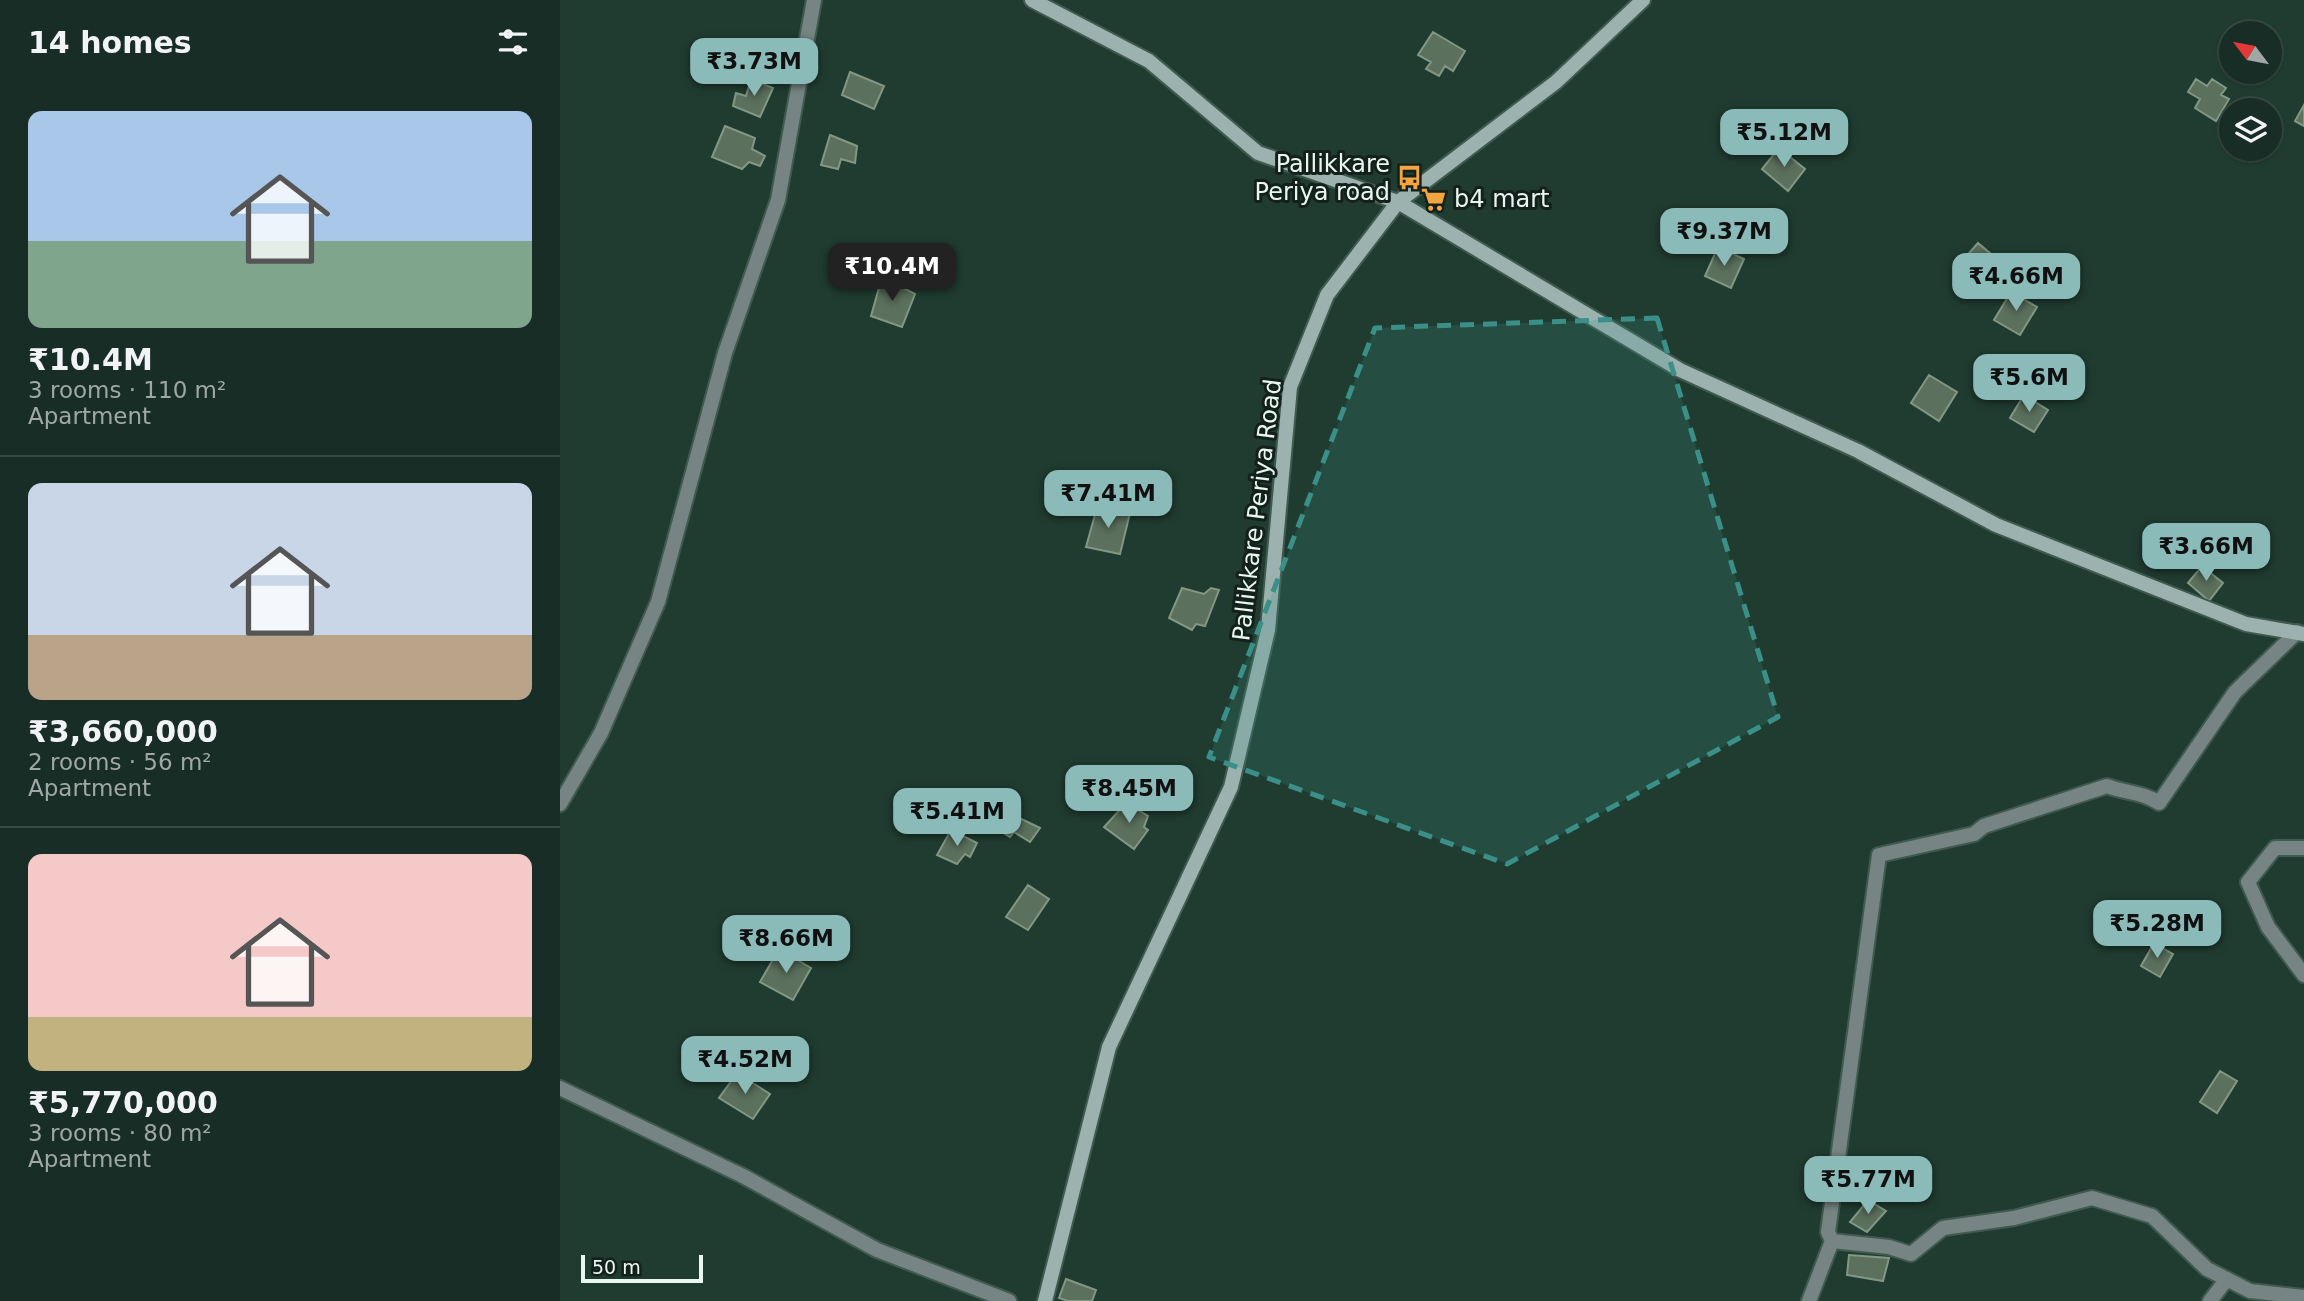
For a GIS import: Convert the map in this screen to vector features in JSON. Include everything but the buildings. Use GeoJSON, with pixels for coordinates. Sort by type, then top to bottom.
{"type":"FeatureCollection","features":[{"type":"Feature","properties":{"kind":"main road"},"geometry":{"type":"LineString","coordinates":[[1032,0],[1149,61],[1258,153],[1398,202],[1680,370],[1858,451],[1996,525],[2246,624],[2301,633]]}},
{"type":"Feature","properties":{"kind":"main road","name":"Pallikkare Periya Road"},"geometry":{"type":"LineString","coordinates":[[1045,1301],[1109,1047],[1231,787],[1268,630],[1290,387],[1327,295],[1398,202],[1556,82],[1643,0]]}},
{"type":"Feature","properties":{"kind":"street"},"geometry":{"type":"LineString","coordinates":[[560,804],[601,733],[658,602],[725,352],[778,200],[814,0]]}},
{"type":"Feature","properties":{"kind":"street"},"geometry":{"type":"LineString","coordinates":[[1809,1301],[1832,1241],[1828,1232],[1879,855],[1974,834],[1984,826],[2106,786],[2123,793],[2147,794],[2159,803],[2235,692],[2301,633]]}},
{"type":"Feature","properties":{"kind":"street"},"geometry":{"type":"LineString","coordinates":[[2304,848],[2275,848],[2248,882],[2268,927],[2304,975]]}},
{"type":"Feature","properties":{"kind":"street"},"geometry":{"type":"LineString","coordinates":[[560,1088],[743,1175],[877,1250],[1009,1301]]}},
{"type":"Feature","properties":{"kind":"street"},"geometry":{"type":"LineString","coordinates":[[1832,1241],[1889,1247],[1911,1254],[1943,1228],[2014,1218],[2092,1198],[2152,1216],[2207,1269],[2250,1291],[2304,1297]]}},
{"type":"Feature","properties":{"kind":"street"},"geometry":{"type":"LineString","coordinates":[[2210,1301],[2227,1279]]}},
{"type":"Feature","properties":{"kind":"highlighted area"},"geometry":{"type":"Polygon","coordinates":[[[1657,318],[1778,717],[1507,864],[1209,757],[1375,328],[1657,318]]]}},
{"type":"Feature","properties":{"kind":"place","name":"Pallikkare Periya road"},"geometry":{"type":"Point","coordinates":[1410,178]}},
{"type":"Feature","properties":{"kind":"place","name":"b4 mart"},"geometry":{"type":"Point","coordinates":[1434,199]}}]}
